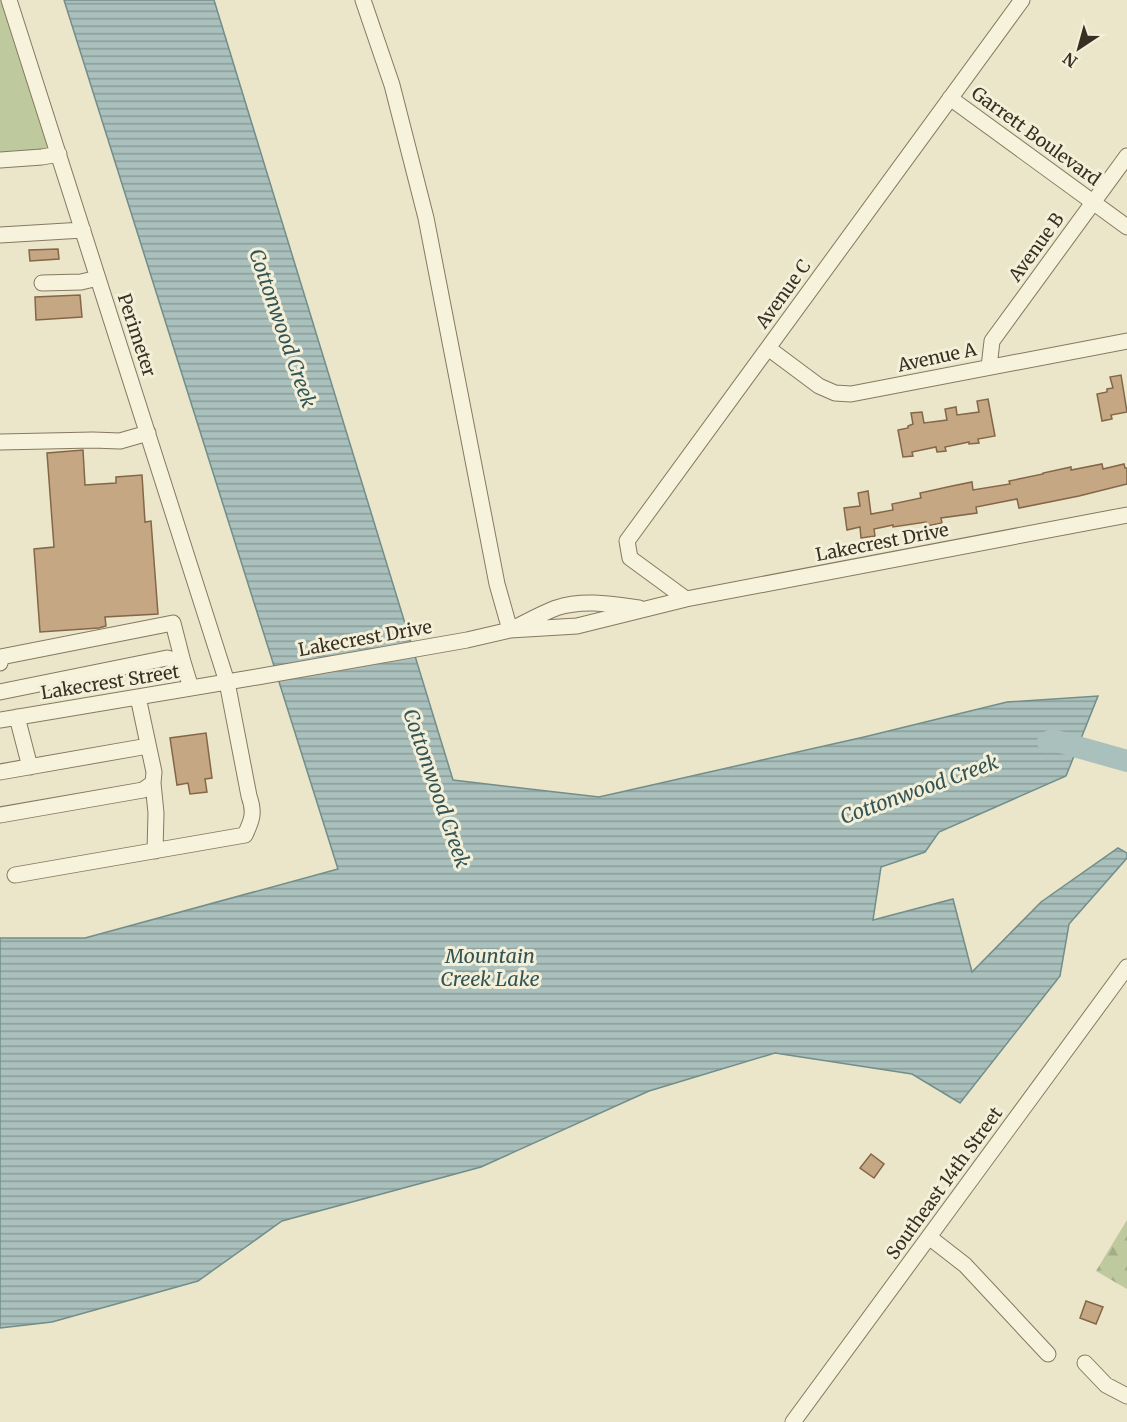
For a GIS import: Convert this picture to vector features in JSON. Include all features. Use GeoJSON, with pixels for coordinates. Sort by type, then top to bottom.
{"type":"FeatureCollection","features":[{"type":"Feature","properties":{"kind":"street","name":"Perimeter"},"geometry":{"type":"LineString","coordinates":[[9,0],[227,682],[252,807],[252,821],[245,836],[155,851]]}},
{"type":"Feature","properties":{"kind":"street"},"geometry":{"type":"LineString","coordinates":[[363,0],[392,85],[426,218],[497,584],[510,630]]}},
{"type":"Feature","properties":{"kind":"street","name":"Avenue C"},"geometry":{"type":"LineString","coordinates":[[686,599],[630,558],[627,542],[1022,0]]}},
{"type":"Feature","properties":{"kind":"street","name":"Garrett Boulevard"},"geometry":{"type":"LineString","coordinates":[[950,98],[1127,227]]}},
{"type":"Feature","properties":{"kind":"street"},"geometry":{"type":"LineString","coordinates":[[0,160],[42,158],[58,154]]}},
{"type":"Feature","properties":{"kind":"street","name":"Avenue B"},"geometry":{"type":"LineString","coordinates":[[989,367],[992,341],[1127,156]]}},
{"type":"Feature","properties":{"kind":"street"},"geometry":{"type":"LineString","coordinates":[[0,236],[83,230]]}},
{"type":"Feature","properties":{"kind":"street"},"geometry":{"type":"LineString","coordinates":[[42,283],[81,282],[98,278]]}},
{"type":"Feature","properties":{"kind":"street","name":"Avenue A"},"geometry":{"type":"LineString","coordinates":[[768,348],[819,386],[835,393],[851,394],[1127,341]]}},
{"type":"Feature","properties":{"kind":"street"},"geometry":{"type":"LineString","coordinates":[[0,442],[120,441],[148,433]]}},
{"type":"Feature","properties":{"kind":"street","name":"Lakecrest Drive"},"geometry":{"type":"LineString","coordinates":[[227,682],[468,640],[510,630],[577,627],[686,599],[1127,515]]}},
{"type":"Feature","properties":{"kind":"street","name":"Lakecrest Drive"},"geometry":{"type":"LineString","coordinates":[[510,630],[555,608],[573,604],[605,603],[645,609]]}},
{"type":"Feature","properties":{"kind":"street"},"geometry":{"type":"LineString","coordinates":[[0,663],[2,657],[174,623],[191,688]]}},
{"type":"Feature","properties":{"kind":"street"},"geometry":{"type":"LineString","coordinates":[[0,692],[167,658],[183,662]]}},
{"type":"Feature","properties":{"kind":"street","name":"Lakecrest Street"},"geometry":{"type":"LineString","coordinates":[[0,720],[227,682]]}},
{"type":"Feature","properties":{"kind":"street"},"geometry":{"type":"LineString","coordinates":[[15,875],[155,851],[154,772],[138,697]]}},
{"type":"Feature","properties":{"kind":"street"},"geometry":{"type":"LineString","coordinates":[[17,717],[30,767]]}},
{"type":"Feature","properties":{"kind":"street"},"geometry":{"type":"LineString","coordinates":[[0,772],[148,746]]}},
{"type":"Feature","properties":{"kind":"street"},"geometry":{"type":"LineString","coordinates":[[0,815],[143,790],[153,783]]}},
{"type":"Feature","properties":{"kind":"street","name":"Southeast 14th Street"},"geometry":{"type":"LineString","coordinates":[[793,1422],[1127,967]]}},
{"type":"Feature","properties":{"kind":"street"},"geometry":{"type":"LineString","coordinates":[[929,1237],[965,1265],[1048,1354]]}},
{"type":"Feature","properties":{"kind":"street"},"geometry":{"type":"LineString","coordinates":[[1085,1362],[1107,1384],[1127,1396]]}},
{"type":"Feature","properties":{"kind":"green space"},"geometry":{"type":"Polygon","coordinates":[[[0,0],[3,0],[50,143],[47,149],[0,156],[0,0]]]}},
{"type":"Feature","properties":{"kind":"green space"},"geometry":{"type":"Polygon","coordinates":[[[1127,1220],[1127,1289],[1096,1271],[1127,1220]]]}},
{"type":"Feature","properties":{"kind":"water","name":"Mountain Creek Lake"},"geometry":{"type":"Polygon","coordinates":[[[64,0],[214,0],[453,780],[599,797],[1007,702],[1098,696],[1066,776],[939,832],[925,852],[881,867],[873,920],[953,899],[972,972],[1041,902],[1118,848],[1127,853],[1127,858],[1069,924],[1060,976],[960,1103],[912,1074],[775,1053],[649,1091],[481,1167],[282,1221],[198,1281],[52,1322],[0,1328],[0,938],[85,938],[338,869],[64,0]]]}},
{"type":"Feature","properties":{"kind":"building"},"geometry":{"type":"Polygon","coordinates":[[[58,249],[59,259],[30,261],[29,250],[58,249]]]}},
{"type":"Feature","properties":{"kind":"building"},"geometry":{"type":"Polygon","coordinates":[[[80,295],[82,317],[36,320],[35,297],[80,295]]]}},
{"type":"Feature","properties":{"kind":"building"},"geometry":{"type":"Polygon","coordinates":[[[1121,375],[1127,412],[1111,415],[1112,419],[1102,421],[1097,394],[1113,388],[1110,377],[1121,375]]]}},
{"type":"Feature","properties":{"kind":"building"},"geometry":{"type":"Polygon","coordinates":[[[988,399],[995,436],[978,439],[979,443],[969,444],[969,442],[945,447],[946,451],[937,452],[936,447],[912,452],[913,456],[903,457],[898,430],[908,428],[913,424],[911,413],[922,412],[924,423],[947,420],[945,409],[956,407],[957,415],[979,412],[977,401],[988,399]]]}},
{"type":"Feature","properties":{"kind":"building"},"geometry":{"type":"Polygon","coordinates":[[[83,450],[85,485],[116,483],[116,477],[142,475],[145,522],[151,521],[158,614],[105,617],[106,626],[99,628],[40,632],[34,549],[54,547],[47,453],[83,450]]]}},
{"type":"Feature","properties":{"kind":"building"},"geometry":{"type":"Polygon","coordinates":[[[1102,464],[1103,469],[1124,464],[1127,468],[1127,484],[1019,508],[1017,499],[976,507],[977,513],[941,518],[942,523],[927,526],[926,522],[874,529],[875,536],[861,538],[860,527],[847,530],[844,508],[860,506],[858,493],[868,491],[871,514],[893,510],[892,504],[921,498],[920,493],[952,486],[972,482],[973,490],[1010,484],[1009,481],[1071,467],[1071,470],[1102,464]]]}},
{"type":"Feature","properties":{"kind":"building"},"geometry":{"type":"Polygon","coordinates":[[[206,733],[212,778],[205,779],[207,792],[190,794],[188,783],[177,785],[170,738],[206,733]]]}},
{"type":"Feature","properties":{"kind":"building"},"geometry":{"type":"Polygon","coordinates":[[[871,1154],[884,1164],[874,1178],[860,1168],[871,1154]]]}},
{"type":"Feature","properties":{"kind":"building"},"geometry":{"type":"Polygon","coordinates":[[[1086,1301],[1103,1307],[1096,1324],[1080,1318],[1086,1301]]]}},
{"type":"Feature","properties":{"kind":"waterway","name":"Cottonwood Creek"},"geometry":{"type":"LineString","coordinates":[[1048,742],[1053,740],[1127,761]]}}]}
